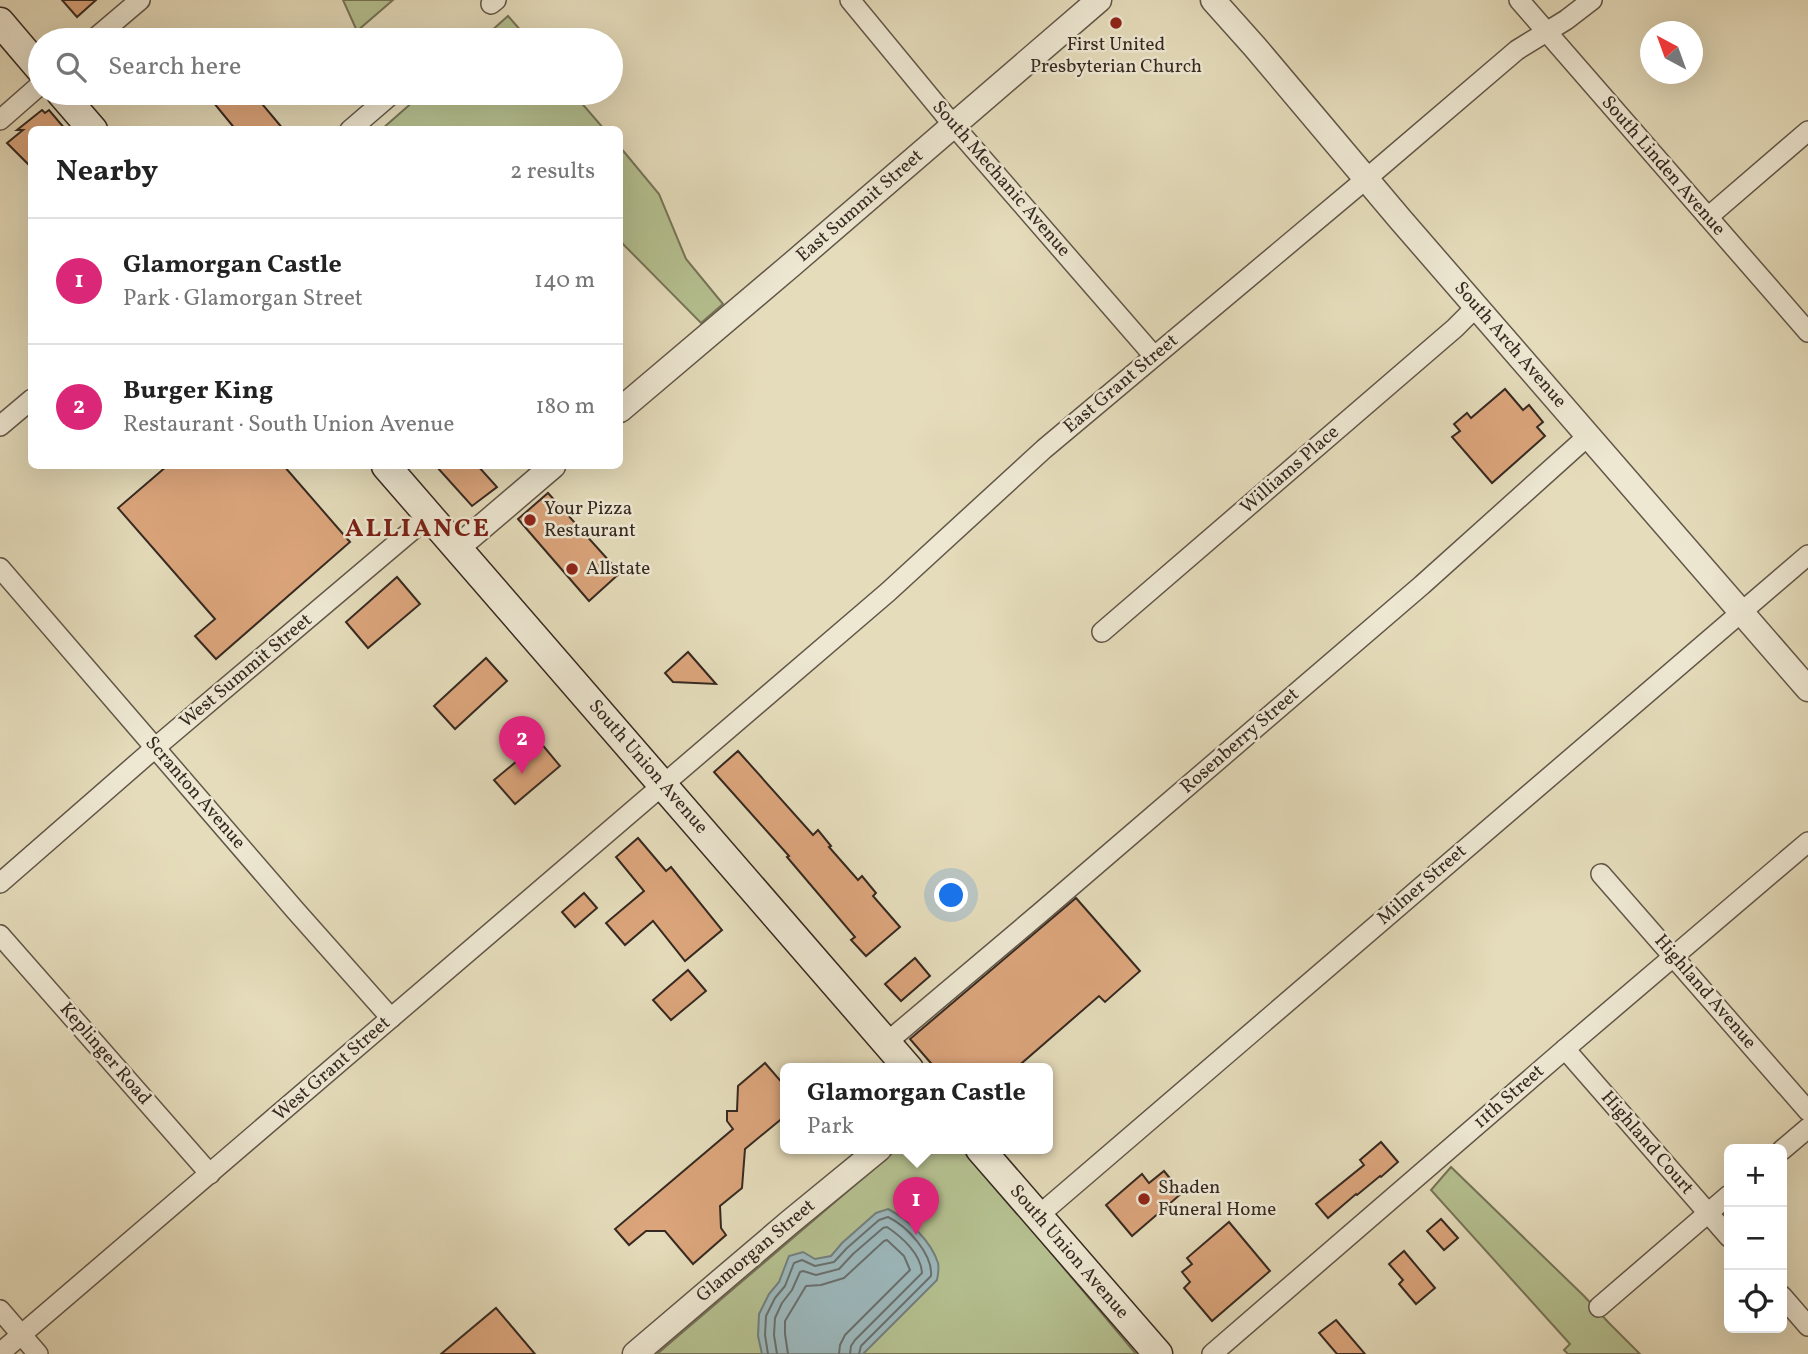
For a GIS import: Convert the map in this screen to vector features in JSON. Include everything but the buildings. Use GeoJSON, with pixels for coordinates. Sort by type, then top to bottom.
{"type":"FeatureCollection","features":[{"type":"Feature","properties":{"kind":"main road"},"geometry":{"type":"LineString","coordinates":[[0,22],[28,55]]}},
{"type":"Feature","properties":{"kind":"main road"},"geometry":{"type":"LineString","coordinates":[[71,105],[90,126]]}},
{"type":"Feature","properties":{"kind":"main road","name":"South Union Avenue"},"geometry":{"type":"LineString","coordinates":[[389,469],[904,1063]]}},
{"type":"Feature","properties":{"kind":"main road","name":"South Union Avenue"},"geometry":{"type":"LineString","coordinates":[[984,1154],[1158,1354]]}},
{"type":"Feature","properties":{"kind":"street"},"geometry":{"type":"LineString","coordinates":[[107,28],[140,0]]}},
{"type":"Feature","properties":{"kind":"street","name":"South Mechanic Avenue"},"geometry":{"type":"LineString","coordinates":[[850,0],[954,126],[1154,356]]}},
{"type":"Feature","properties":{"kind":"street","name":"East Summit Street"},"geometry":{"type":"LineString","coordinates":[[623,407],[1099,0]]}},
{"type":"Feature","properties":{"kind":"street","name":"South Arch Avenue"},"geometry":{"type":"LineString","coordinates":[[1213,0],[1808,689]]}},
{"type":"Feature","properties":{"kind":"street","name":"South Linden Avenue"},"geometry":{"type":"LineString","coordinates":[[1519,0],[1808,331]]}},
{"type":"Feature","properties":{"kind":"street","name":"East Grant Street"},"geometry":{"type":"LineString","coordinates":[[663,785],[888,592],[1044,449],[1154,356],[1517,50],[1547,33],[1592,0]]}},
{"type":"Feature","properties":{"kind":"street"},"geometry":{"type":"LineString","coordinates":[[0,120],[28,96]]}},
{"type":"Feature","properties":{"kind":"street"},"geometry":{"type":"LineString","coordinates":[[354,126],[379,105]]}},
{"type":"Feature","properties":{"kind":"street"},"geometry":{"type":"LineString","coordinates":[[1708,217],[1808,131]]}},
{"type":"Feature","properties":{"kind":"street","name":"Williams Place"},"geometry":{"type":"LineString","coordinates":[[1102,632],[1476,307]]}},
{"type":"Feature","properties":{"kind":"street"},"geometry":{"type":"LineString","coordinates":[[0,425],[28,402]]}},
{"type":"Feature","properties":{"kind":"street","name":"Rosenberry Street"},"geometry":{"type":"LineString","coordinates":[[886,1043],[1422,585],[1589,435]]}},
{"type":"Feature","properties":{"kind":"street"},"geometry":{"type":"LineString","coordinates":[[457,548],[549,469]]}},
{"type":"Feature","properties":{"kind":"street","name":"West Summit Street"},"geometry":{"type":"LineString","coordinates":[[0,883],[429,516]]}},
{"type":"Feature","properties":{"kind":"street","name":"Milner Street"},"geometry":{"type":"LineString","coordinates":[[1038,1216],[1808,555]]}},
{"type":"Feature","properties":{"kind":"street","name":"Scranton Avenue"},"geometry":{"type":"LineString","coordinates":[[0,568],[391,1018]]}},
{"type":"Feature","properties":{"kind":"street","name":"West Grant Street"},"geometry":{"type":"LineString","coordinates":[[0,1353],[663,785]]}},
{"type":"Feature","properties":{"kind":"street","name":"11th Street"},"geometry":{"type":"LineString","coordinates":[[1212,1354],[1808,842]]}},
{"type":"Feature","properties":{"kind":"street","name":"Highland Avenue"},"geometry":{"type":"LineString","coordinates":[[1601,874],[1808,1111]]}},
{"type":"Feature","properties":{"kind":"street","name":"Keplinger Road"},"geometry":{"type":"LineString","coordinates":[[0,935],[210,1174]]}},
{"type":"Feature","properties":{"kind":"street","name":"Highland Court"},"geometry":{"type":"LineString","coordinates":[[1565,1049],[1724,1231]]}},
{"type":"Feature","properties":{"kind":"street"},"geometry":{"type":"LineString","coordinates":[[1787,1146],[1808,1128]]}},
{"type":"Feature","properties":{"kind":"street","name":"Glamorgan Street"},"geometry":{"type":"LineString","coordinates":[[635,1354],[872,1154]]}},
{"type":"Feature","properties":{"kind":"street"},"geometry":{"type":"LineString","coordinates":[[1600,1307],[1724,1200]]}},
{"type":"Feature","properties":{"kind":"street"},"geometry":{"type":"LineString","coordinates":[[1787,1302],[1808,1326]]}},
{"type":"Feature","properties":{"kind":"street"},"geometry":{"type":"LineString","coordinates":[[0,1310],[38,1354]]}},
{"type":"Feature","properties":{"kind":"green space"},"geometry":{"type":"Polygon","coordinates":[[[343,0],[393,0],[360,28],[356,28],[343,0]]]}},
{"type":"Feature","properties":{"kind":"green space"},"geometry":{"type":"Polygon","coordinates":[[[508,16],[518,28],[494,28],[508,16]]]}},
{"type":"Feature","properties":{"kind":"green space"},"geometry":{"type":"Polygon","coordinates":[[[409,105],[583,105],[601,126],[385,126],[409,105]]]}},
{"type":"Feature","properties":{"kind":"green space"},"geometry":{"type":"Polygon","coordinates":[[[623,151],[659,194],[686,259],[723,304],[701,323],[623,244],[623,151]]]}},
{"type":"Feature","properties":{"kind":"green space"},"geometry":{"type":"Polygon","coordinates":[[[891,1154],[968,1154],[1136,1354],[657,1354],[891,1154]]]}},
{"type":"Feature","properties":{"kind":"green space"},"geometry":{"type":"Polygon","coordinates":[[[1451,1167],[1640,1354],[1568,1354],[1564,1350],[1570,1344],[1431,1190],[1451,1167]]]}},
{"type":"Feature","properties":{"kind":"water"},"geometry":{"type":"Polygon","coordinates":[[[888,1209],[911,1225],[930,1247],[938,1263],[937,1280],[863,1354],[762,1354],[758,1336],[759,1314],[769,1294],[779,1282],[789,1256],[803,1252],[815,1259],[831,1256],[876,1213],[888,1209]]]}},
{"type":"Feature","properties":{"kind":"place","name":"First United Presbyterian Church"},"geometry":{"type":"Point","coordinates":[1116,23]}},
{"type":"Feature","properties":{"kind":"place","name":"Your Pizza Restaurant"},"geometry":{"type":"Point","coordinates":[530,520]}},
{"type":"Feature","properties":{"kind":"place","name":"Allstate"},"geometry":{"type":"Point","coordinates":[572,569]}},
{"type":"Feature","properties":{"kind":"place","name":"Burger King"},"geometry":{"type":"Point","coordinates":[522,774]}},
{"type":"Feature","properties":{"kind":"place","name":"Shaden Funeral Home"},"geometry":{"type":"Point","coordinates":[1144,1199]}},
{"type":"Feature","properties":{"kind":"place","name":"Glamorgan Castle"},"geometry":{"type":"Point","coordinates":[916,1235]}},
{"type":"Feature","properties":{"kind":"district","name":"ALLIANCE"},"geometry":{"type":"Point","coordinates":[418,529]}}]}
